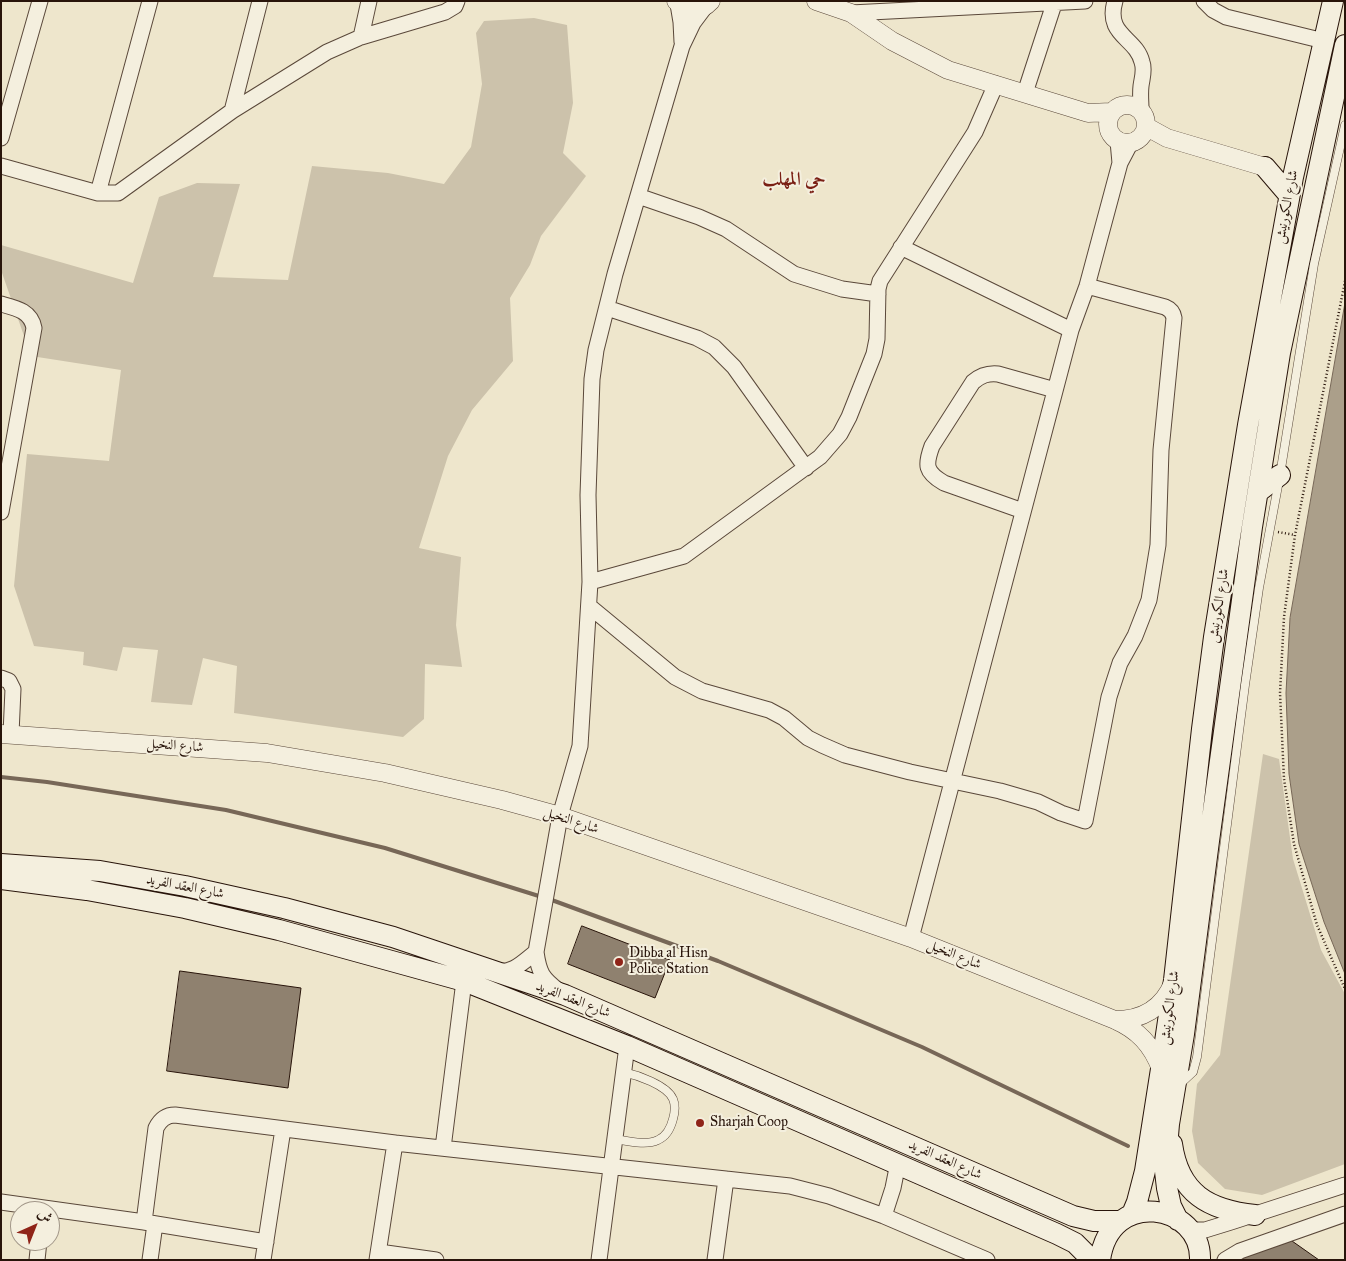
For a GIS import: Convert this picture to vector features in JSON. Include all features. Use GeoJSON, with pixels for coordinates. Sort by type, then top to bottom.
{"type":"FeatureCollection","features":[{"type":"Feature","properties":{"kind":"main road","name":"شارع الكورنيش"},"geometry":{"type":"LineString","coordinates":[[1100,1260],[1103,1245],[1109,1232],[1125,1218],[1137,1202],[1145,1171],[1174,980],[1214,637],[1248,425],[1289,195],[1333,1]]}},
{"type":"Feature","properties":{"kind":"main road"},"geometry":{"type":"LineString","coordinates":[[1325,36],[1334,28],[1340,32],[1338,58],[1340,66]]}},
{"type":"Feature","properties":{"kind":"main road","name":"شارع الكورنيش"},"geometry":{"type":"LineString","coordinates":[[1200,1260],[1196,1242],[1171,1206],[1165,1170],[1169,1124],[1184,1034],[1258,492],[1279,362],[1345,45]]}},
{"type":"Feature","properties":{"kind":"main road"},"geometry":{"type":"LineString","coordinates":[[1265,167],[1282,164],[1297,157]]}},
{"type":"Feature","properties":{"kind":"main road"},"geometry":{"type":"LineString","coordinates":[[1265,167],[1289,195]]}},
{"type":"Feature","properties":{"kind":"main road"},"geometry":{"type":"LineString","coordinates":[[1295,281],[1306,309]]}},
{"type":"Feature","properties":{"kind":"main road"},"geometry":{"type":"LineString","coordinates":[[1258,492],[1280,475]]}},
{"type":"Feature","properties":{"kind":"main road","name":"شارع العقد الفريد"},"geometry":{"type":"LineString","coordinates":[[1,864],[100,871],[185,886],[284,908],[393,937],[564,995],[1073,1216],[1094,1221],[1125,1218],[1146,1211],[1160,1212],[1174,1217],[1184,1225]]}},
{"type":"Feature","properties":{"kind":"main road","name":"شارع العقد الفريد"},"geometry":{"type":"LineString","coordinates":[[1,879],[87,890],[185,908],[279,930],[464,981],[627,1046],[898,1163],[1057,1234],[1075,1243],[1092,1260]]}},
{"type":"Feature","properties":{"kind":"main road"},"geometry":{"type":"LineString","coordinates":[[1169,1124],[1174,1156],[1184,1181],[1191,1190],[1216,1207],[1236,1213],[1255,1215]]}},
{"type":"Feature","properties":{"kind":"street"},"geometry":{"type":"LineString","coordinates":[[1,138],[40,1]]}},
{"type":"Feature","properties":{"kind":"street"},"geometry":{"type":"LineString","coordinates":[[98,193],[150,1]]}},
{"type":"Feature","properties":{"kind":"street"},"geometry":{"type":"LineString","coordinates":[[232,111],[260,1]]}},
{"type":"Feature","properties":{"kind":"street"},"geometry":{"type":"LineString","coordinates":[[361,37],[369,1]]}},
{"type":"Feature","properties":{"kind":"street"},"geometry":{"type":"LineString","coordinates":[[1,166],[98,193],[118,193],[232,111],[327,52],[361,37],[445,12],[455,6],[457,1]]}},
{"type":"Feature","properties":{"kind":"street"},"geometry":{"type":"LineString","coordinates":[[816,1],[851,13],[892,41],[948,70],[1088,113],[1129,136]]}},
{"type":"Feature","properties":{"kind":"street"},"geometry":{"type":"LineString","coordinates":[[851,13],[1085,1]]}},
{"type":"Feature","properties":{"kind":"street"},"geometry":{"type":"LineString","coordinates":[[1114,1],[1112,10],[1113,20],[1118,30],[1140,56],[1143,64],[1141,85],[1135,107]]}},
{"type":"Feature","properties":{"kind":"street"},"geometry":{"type":"LineString","coordinates":[[1204,1],[1213,10],[1226,16],[1325,36]]}},
{"type":"Feature","properties":{"kind":"street"},"geometry":{"type":"LineString","coordinates":[[677,3],[683,8],[694,10],[710,3]]}},
{"type":"Feature","properties":{"kind":"street"},"geometry":{"type":"LineString","coordinates":[[677,3],[682,32],[682,46]]}},
{"type":"Feature","properties":{"kind":"street"},"geometry":{"type":"LineString","coordinates":[[564,995],[551,985],[539,970],[536,952],[560,816],[580,746],[590,582],[588,494],[592,379],[596,350],[638,196],[682,46],[687,34],[710,3]]}},
{"type":"Feature","properties":{"kind":"street"},"geometry":{"type":"LineString","coordinates":[[1025,93],[1054,4]]}},
{"type":"Feature","properties":{"kind":"street"},"geometry":{"type":"LineString","coordinates":[[590,582],[684,556],[806,468],[820,457],[840,434],[849,417],[878,339],[878,294],[880,280],[975,132],[996,84]]}},
{"type":"Feature","properties":{"kind":"street"},"geometry":{"type":"LineString","coordinates":[[911,938],[1071,330],[1086,286],[1129,136],[1147,120],[1135,107],[1122,105],[1112,112],[1088,113]]}},
{"type":"Feature","properties":{"kind":"street"},"geometry":{"type":"LineString","coordinates":[[1112,112],[1108,125],[1129,136],[1168,138],[1265,167]]}},
{"type":"Feature","properties":{"kind":"street"},"geometry":{"type":"LineString","coordinates":[[638,196],[700,217],[726,229],[794,274],[842,289],[878,294]]}},
{"type":"Feature","properties":{"kind":"street"},"geometry":{"type":"LineString","coordinates":[[901,247],[1071,330]]}},
{"type":"Feature","properties":{"kind":"street"},"geometry":{"type":"LineString","coordinates":[[589,606],[657,664],[689,685],[723,698],[770,710],[784,718],[808,738],[845,755],[952,782],[1000,791],[1038,802],[1061,813],[1085,821],[1109,697],[1120,663],[1135,636],[1149,600],[1158,545],[1161,450],[1174,314],[1165,307],[1086,286]]}},
{"type":"Feature","properties":{"kind":"street"},"geometry":{"type":"LineString","coordinates":[[1,304],[20,309],[26,313],[32,320],[34,328],[1,512]]}},
{"type":"Feature","properties":{"kind":"street"},"geometry":{"type":"LineString","coordinates":[[607,308],[697,338],[714,347],[734,368],[806,468]]}},
{"type":"Feature","properties":{"kind":"street"},"geometry":{"type":"LineString","coordinates":[[1023,511],[934,478],[927,464],[928,456],[932,446],[974,382],[980,376],[992,373],[998,374],[1055,390]]}},
{"type":"Feature","properties":{"kind":"street"},"geometry":{"type":"LineString","coordinates":[[1,678],[9,681],[12,688],[6,734]]}},
{"type":"Feature","properties":{"kind":"street","name":"شارع النخيل"},"geometry":{"type":"LineString","coordinates":[[6,734],[267,753],[327,762],[434,784],[560,816],[911,938],[1115,1020],[1130,1028],[1144,1039],[1161,1068]]}},
{"type":"Feature","properties":{"kind":"street"},"geometry":{"type":"LineString","coordinates":[[490,970],[504,972],[515,968],[536,952]]}},
{"type":"Feature","properties":{"kind":"street","name":"شارع النخيل"},"geometry":{"type":"LineString","coordinates":[[1115,1020],[1128,1020],[1152,1011],[1162,1002],[1174,980]]}},
{"type":"Feature","properties":{"kind":"street"},"geometry":{"type":"LineString","coordinates":[[443,1148],[464,981]]}},
{"type":"Feature","properties":{"kind":"street"},"geometry":{"type":"LineString","coordinates":[[599,1260],[627,1046]]}},
{"type":"Feature","properties":{"kind":"street"},"geometry":{"type":"LineString","coordinates":[[150,1260],[150,1223],[156,1128],[162,1119],[171,1115],[395,1143],[804,1189],[884,1216],[984,1259]]}},
{"type":"Feature","properties":{"kind":"street"},"geometry":{"type":"LineString","coordinates":[[263,1260],[283,1129]]}},
{"type":"Feature","properties":{"kind":"street"},"geometry":{"type":"LineString","coordinates":[[395,1143],[378,1256],[436,1260]]}},
{"type":"Feature","properties":{"kind":"street"},"geometry":{"type":"LineString","coordinates":[[884,1216],[893,1188],[898,1163]]}},
{"type":"Feature","properties":{"kind":"street"},"geometry":{"type":"LineString","coordinates":[[715,1260],[726,1179]]}},
{"type":"Feature","properties":{"kind":"street"},"geometry":{"type":"LineString","coordinates":[[1184,1225],[1205,1230],[1345,1185]]}},
{"type":"Feature","properties":{"kind":"street"},"geometry":{"type":"LineString","coordinates":[[60,1212],[150,1223],[266,1242]]}},
{"type":"Feature","properties":{"kind":"street"},"geometry":{"type":"LineString","coordinates":[[1225,1260],[1240,1251],[1345,1214]]}},
{"type":"Feature","properties":{"kind":"lane"},"geometry":{"type":"LineString","coordinates":[[1175,1089],[1193,1072],[1197,1057],[1259,588],[1280,475],[1314,264],[1345,125]]}},
{"type":"Feature","properties":{"kind":"lane"},"geometry":{"type":"LineString","coordinates":[[616,1139],[638,1142],[658,1140],[667,1134],[672,1125],[675,1106],[670,1093],[663,1088],[635,1075],[623,1072]]}},
{"type":"Feature","properties":{"kind":"path"},"geometry":{"type":"LineString","coordinates":[[1345,281],[1295,535],[1284,617],[1280,693],[1284,779],[1294,844],[1317,925],[1345,989]]}},
{"type":"Feature","properties":{"kind":"shaded area"},"geometry":{"type":"Polygon","coordinates":[[[534,18],[567,25],[573,103],[563,153],[586,176],[541,236],[530,265],[510,298],[513,361],[472,410],[448,456],[419,548],[461,557],[456,625],[462,667],[425,664],[424,719],[403,737],[234,713],[237,666],[203,658],[192,705],[151,702],[158,650],[123,647],[117,671],[83,665],[84,652],[34,646],[14,586],[27,454],[109,461],[121,370],[31,356],[1,270],[1,245],[133,283],[159,197],[197,183],[240,184],[213,277],[288,280],[312,166],[388,173],[444,184],[471,147],[482,84],[476,33],[484,21],[534,18]]]}},
{"type":"Feature","properties":{"kind":"shaded area"},"geometry":{"type":"Polygon","coordinates":[[[1345,303],[1345,974],[1324,922],[1299,844],[1289,774],[1286,693],[1290,618],[1345,303]]]}},
{"type":"Feature","properties":{"kind":"shaded area"},"geometry":{"type":"Polygon","coordinates":[[[1263,754],[1279,759],[1293,859],[1321,950],[1345,994],[1345,1164],[1262,1195],[1225,1189],[1198,1163],[1192,1131],[1197,1084],[1220,1055],[1263,754]]]}},
{"type":"Feature","properties":{"kind":"building","name":"Dibba al Hisn Police Station"},"geometry":{"type":"Polygon","coordinates":[[[582,926],[670,960],[655,998],[568,964],[582,926]]]}},
{"type":"Feature","properties":{"kind":"building"},"geometry":{"type":"Polygon","coordinates":[[[180,971],[301,988],[288,1088],[167,1071],[180,971]]]}},
{"type":"Feature","properties":{"kind":"building"},"geometry":{"type":"Polygon","coordinates":[[[1292,1241],[1319,1260],[1236,1260],[1292,1241]]]}},
{"type":"Feature","properties":{"kind":"waterway"},"geometry":{"type":"LineString","coordinates":[[1,777],[47,782],[226,810],[385,848],[542,897]]}},
{"type":"Feature","properties":{"kind":"waterway"},"geometry":{"type":"LineString","coordinates":[[549,899],[718,961],[922,1047],[1128,1146]]}},
{"type":"Feature","properties":{"kind":"place","name":"Dibba al Hisn Police Station"},"geometry":{"type":"Point","coordinates":[619,962]}},
{"type":"Feature","properties":{"kind":"place","name":"Sharjah Coop"},"geometry":{"type":"Point","coordinates":[700,1123]}},
{"type":"Feature","properties":{"kind":"district","name":"حي المهلب"},"geometry":{"type":"Point","coordinates":[794,180]}}]}
